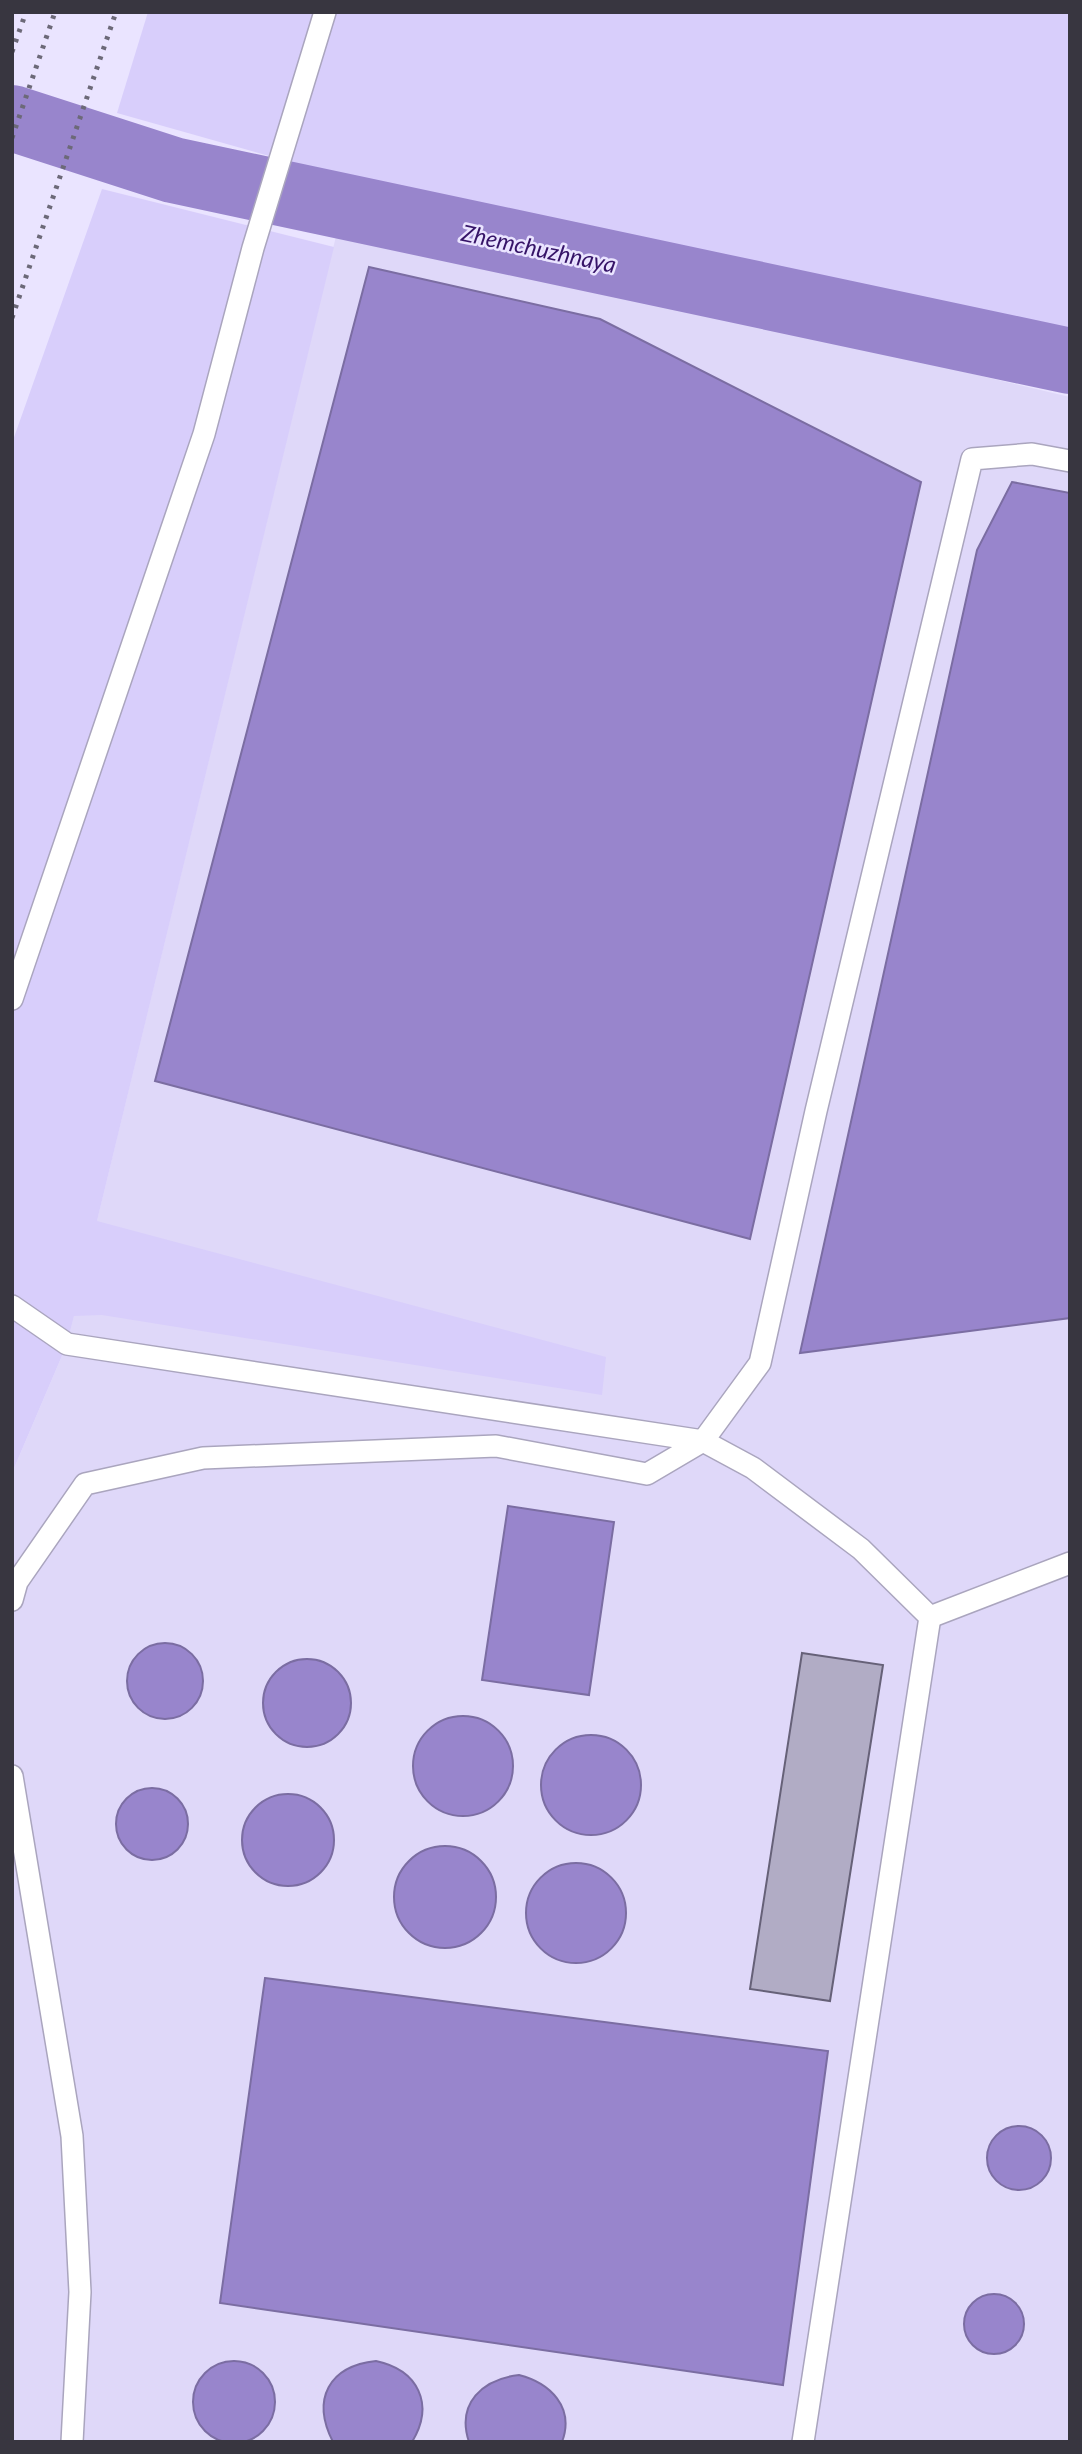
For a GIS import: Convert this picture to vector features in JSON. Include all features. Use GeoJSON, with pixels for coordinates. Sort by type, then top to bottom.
{"type":"FeatureCollection","features":[{"type":"Feature","properties":{"kind":"lane"},"geometry":{"type":"LineString","coordinates":[[12,999],[204,434],[253,248],[325,12]]}},
{"type":"Feature","properties":{"kind":"lane"},"geometry":{"type":"LineString","coordinates":[[12,1600],[17,1582],[85,1484],[203,1458],[496,1446],[647,1474],[703,1441],[760,1363],[816,1111],[972,459],[1032,454],[1070,461]]}},
{"type":"Feature","properties":{"kind":"lane"},"geometry":{"type":"LineString","coordinates":[[12,1306],[67,1344],[703,1441],[753,1468],[861,1549],[930,1617]]}},
{"type":"Feature","properties":{"kind":"lane"},"geometry":{"type":"LineString","coordinates":[[930,1617],[1070,1563]]}},
{"type":"Feature","properties":{"kind":"lane"},"geometry":{"type":"LineString","coordinates":[[803,2442],[930,1617]]}},
{"type":"Feature","properties":{"kind":"lane"},"geometry":{"type":"LineString","coordinates":[[12,1776],[72,2136],[80,2292],[72,2442]]}},
{"type":"Feature","properties":{"kind":"shaded area"},"geometry":{"type":"Polygon","coordinates":[[[148,12],[1070,12],[1070,332],[308,167],[117,113],[148,12]]]}},
{"type":"Feature","properties":{"kind":"shaded area"},"geometry":{"type":"Polygon","coordinates":[[[102,189],[334,247],[97,1221],[606,1357],[602,1395],[102,1315],[74,1316],[67,1344],[12,1473],[12,443],[102,189]]]}},
{"type":"Feature","properties":{"kind":"shaded area"},"geometry":{"type":"Polygon","coordinates":[[[339,224],[1070,397],[1070,2442],[12,2442],[12,1473],[67,1344],[339,224]]]}},
{"type":"Feature","properties":{"kind":"shaded area"},"geometry":{"type":"Polygon","coordinates":[[[369,267],[600,319],[921,482],[750,1239],[155,1081],[369,267]]]}},
{"type":"Feature","properties":{"kind":"shaded area"},"geometry":{"type":"Polygon","coordinates":[[[1012,482],[1070,493],[1070,1318],[800,1353],[977,550],[1012,482]]]}},
{"type":"Feature","properties":{"kind":"shaded area"},"geometry":{"type":"Polygon","coordinates":[[[508,1506],[614,1522],[589,1695],[482,1680],[508,1506]]]}},
{"type":"Feature","properties":{"kind":"shaded area"},"geometry":{"type":"Polygon","coordinates":[[[158,1643],[172,1643],[186,1649],[197,1660],[203,1681],[200,1696],[192,1708],[172,1719],[158,1719],[144,1713],[133,1702],[127,1688],[127,1674],[133,1660],[144,1649],[158,1643]]]}},
{"type":"Feature","properties":{"kind":"shaded area"},"geometry":{"type":"Polygon","coordinates":[[[307,1659],[324,1663],[338,1672],[347,1686],[351,1703],[347,1720],[338,1734],[324,1743],[307,1747],[290,1743],[276,1734],[267,1720],[263,1703],[267,1686],[276,1672],[290,1663],[307,1659]]]}},
{"type":"Feature","properties":{"kind":"shaded area"},"geometry":{"type":"Polygon","coordinates":[[[463,1716],[491,1724],[505,1738],[513,1766],[505,1794],[491,1808],[463,1816],[435,1808],[421,1794],[413,1766],[421,1738],[435,1724],[463,1716]]]}},
{"type":"Feature","properties":{"kind":"shaded area"},"geometry":{"type":"Polygon","coordinates":[[[591,1735],[610,1738],[627,1749],[638,1766],[641,1785],[638,1804],[627,1821],[610,1832],[591,1835],[572,1832],[555,1821],[544,1804],[541,1785],[544,1766],[555,1749],[572,1738],[591,1735]]]}},
{"type":"Feature","properties":{"kind":"shaded area"},"geometry":{"type":"Polygon","coordinates":[[[152,1788],[172,1794],[182,1804],[188,1824],[182,1844],[172,1854],[152,1860],[132,1854],[122,1844],[116,1824],[122,1804],[132,1794],[152,1788]]]}},
{"type":"Feature","properties":{"kind":"shaded area"},"geometry":{"type":"Polygon","coordinates":[[[288,1794],[314,1802],[326,1814],[334,1840],[326,1866],[314,1878],[288,1886],[262,1878],[250,1866],[242,1840],[250,1814],[262,1802],[288,1794]]]}},
{"type":"Feature","properties":{"kind":"shaded area"},"geometry":{"type":"Polygon","coordinates":[[[435,1846],[455,1846],[474,1854],[488,1868],[496,1887],[493,1917],[474,1940],[455,1948],[435,1948],[416,1940],[402,1926],[394,1907],[394,1887],[402,1868],[416,1854],[435,1846]]]}},
{"type":"Feature","properties":{"kind":"shaded area"},"geometry":{"type":"Polygon","coordinates":[[[576,1863],[604,1871],[618,1885],[626,1913],[618,1941],[604,1955],[576,1963],[548,1955],[534,1941],[526,1913],[534,1885],[548,1871],[576,1863]]]}},
{"type":"Feature","properties":{"kind":"shaded area"},"geometry":{"type":"Polygon","coordinates":[[[265,1978],[828,2051],[783,2385],[220,2303],[265,1978]]]}},
{"type":"Feature","properties":{"kind":"shaded area"},"geometry":{"type":"Polygon","coordinates":[[[1013,2126],[1025,2126],[1042,2135],[1049,2146],[1049,2170],[1042,2181],[1025,2190],[1013,2190],[1001,2185],[992,2176],[987,2164],[987,2152],[992,2140],[1001,2131],[1013,2126]]]}},
{"type":"Feature","properties":{"kind":"shaded area"},"geometry":{"type":"Polygon","coordinates":[[[988,2294],[1000,2294],[1016,2302],[1022,2312],[1022,2336],[1016,2346],[1000,2354],[988,2354],[972,2346],[964,2330],[964,2318],[972,2302],[988,2294]]]}},
{"type":"Feature","properties":{"kind":"shaded area"},"geometry":{"type":"Polygon","coordinates":[[[226,2361],[242,2361],[257,2368],[268,2379],[275,2394],[272,2418],[263,2431],[242,2443],[226,2443],[211,2436],[200,2425],[193,2410],[193,2394],[200,2379],[211,2368],[226,2361]]]}},
{"type":"Feature","properties":{"kind":"shaded area"},"geometry":{"type":"Polygon","coordinates":[[[376,2361],[403,2372],[418,2391],[422,2402],[422,2415],[412,2442],[333,2442],[324,2412],[329,2387],[336,2377],[346,2370],[376,2361]]]}},
{"type":"Feature","properties":{"kind":"shaded area"},"geometry":{"type":"Polygon","coordinates":[[[519,2375],[541,2384],[557,2398],[565,2418],[562,2442],[469,2442],[466,2416],[476,2395],[494,2382],[519,2375]]]}},
{"type":"Feature","properties":{"kind":"building"},"geometry":{"type":"Polygon","coordinates":[[[802,1653],[883,1665],[830,2001],[750,1989],[802,1653]]]}},
{"type":"Feature","properties":{"kind":"waterway","name":"Zhemchuzhnaya"},"geometry":{"type":"LineString","coordinates":[[12,118],[173,170],[1070,361]]}},
{"type":"Feature","properties":{"kind":"railway"},"geometry":{"type":"LineString","coordinates":[[12,52],[26,12]]}},
{"type":"Feature","properties":{"kind":"railway"},"geometry":{"type":"LineString","coordinates":[[12,138],[55,12]]}},
{"type":"Feature","properties":{"kind":"railway"},"geometry":{"type":"LineString","coordinates":[[12,318],[116,12]]}}]}
